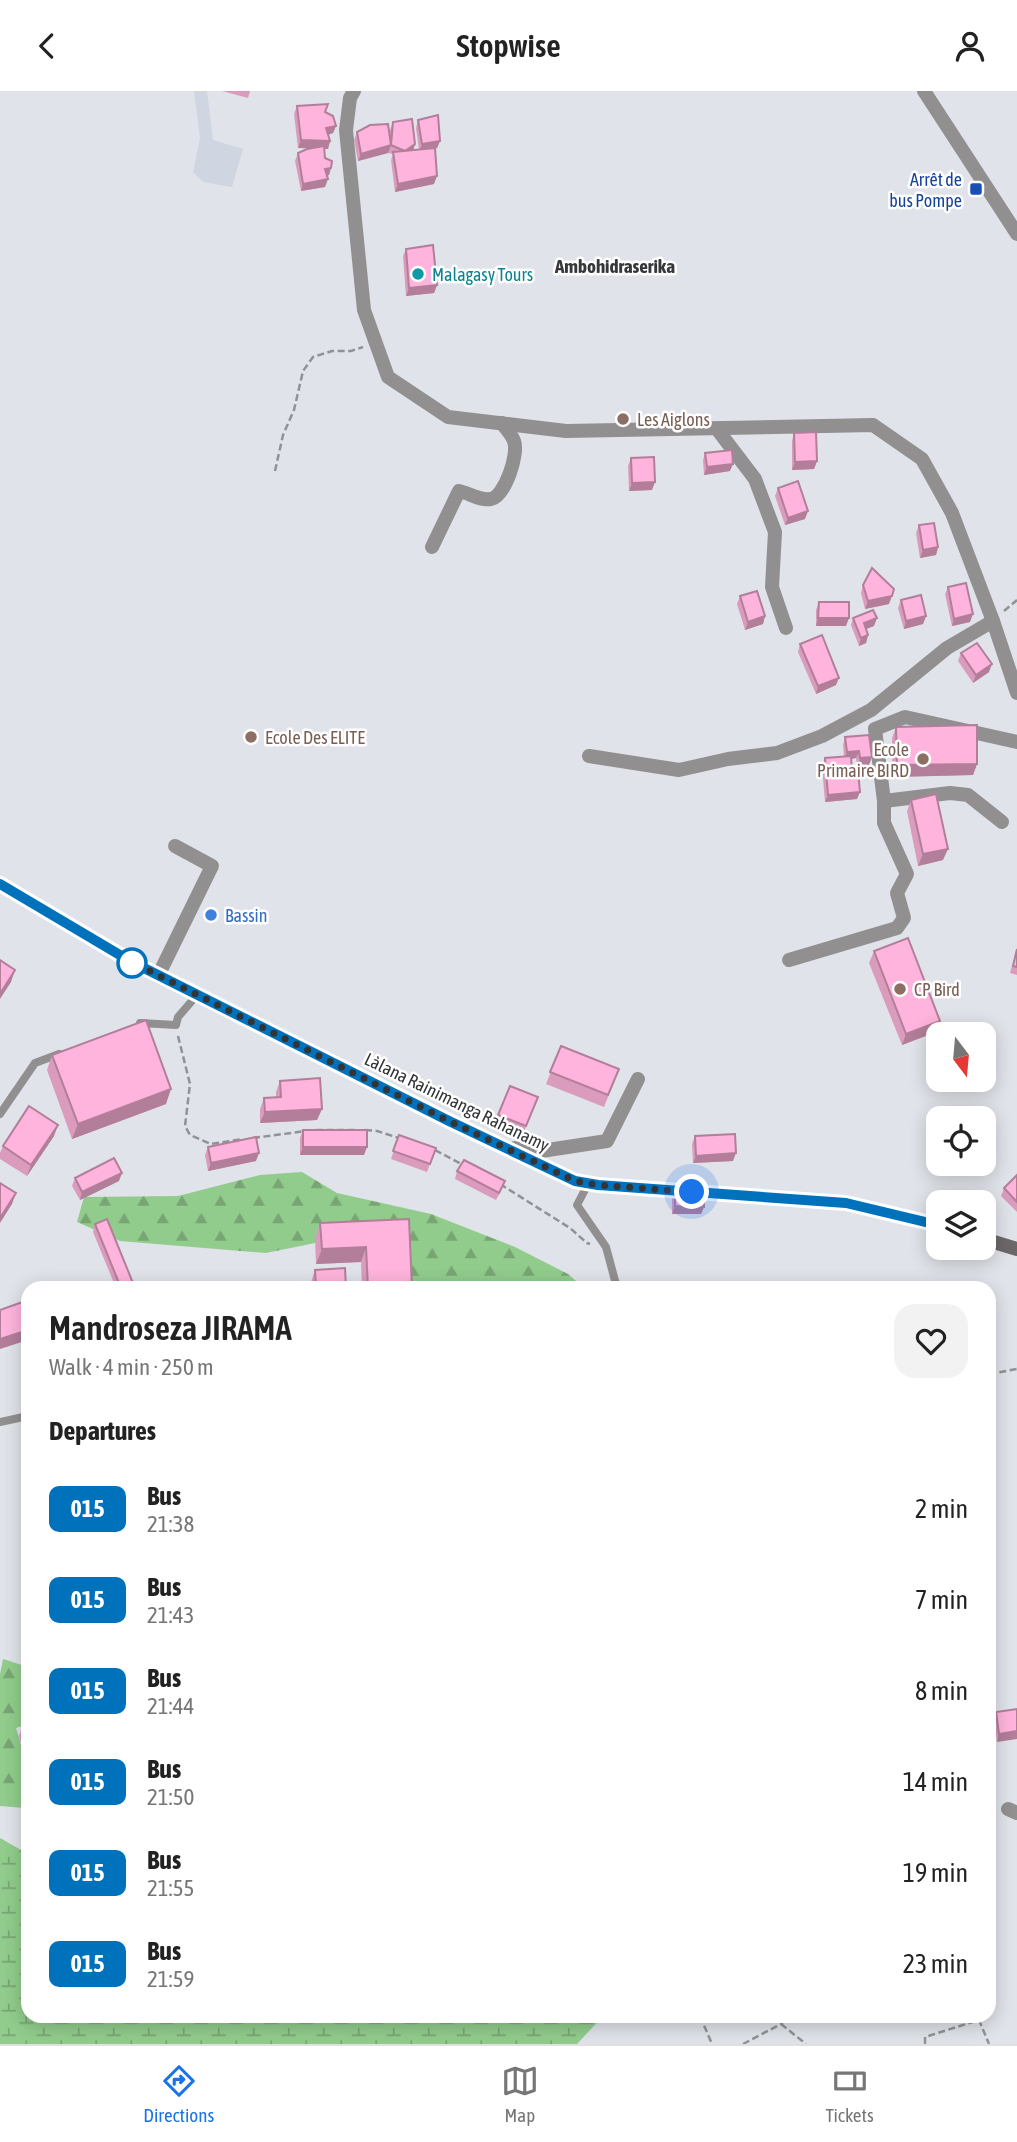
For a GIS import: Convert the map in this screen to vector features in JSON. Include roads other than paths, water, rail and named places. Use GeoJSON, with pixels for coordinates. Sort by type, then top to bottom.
{"type":"FeatureCollection","features":[{"type":"Feature","properties":{"kind":"main road","name":"Làlana Rainimanga Rahanamy"},"geometry":{"type":"LineString","coordinates":[[0,884],[158,976],[575,1181],[846,1203],[926,1222]]}},
{"type":"Feature","properties":{"kind":"main road"},"geometry":{"type":"LineString","coordinates":[[996,1243],[1017,1249]]}},
{"type":"Feature","properties":{"kind":"street"},"geometry":{"type":"LineString","coordinates":[[354,91],[345,130],[364,310],[388,377],[448,417],[566,431],[873,425],[922,459],[952,513],[1017,693]]}},
{"type":"Feature","properties":{"kind":"street"},"geometry":{"type":"LineString","coordinates":[[924,91],[1017,234]]}},
{"type":"Feature","properties":{"kind":"street"},"geometry":{"type":"LineString","coordinates":[[432,547],[459,491],[493,499],[509,479],[516,453],[514,442],[502,423]]}},
{"type":"Feature","properties":{"kind":"street"},"geometry":{"type":"LineString","coordinates":[[717,429],[755,479],[775,532],[772,587],[786,628]]}},
{"type":"Feature","properties":{"kind":"street"},"geometry":{"type":"LineString","coordinates":[[589,756],[679,770],[728,759],[776,753],[822,736],[871,710],[947,648],[993,621]]}},
{"type":"Feature","properties":{"kind":"street"},"geometry":{"type":"LineString","coordinates":[[789,960],[897,928],[904,918],[897,893],[907,874],[884,823],[875,729],[905,717],[1017,742]]}},
{"type":"Feature","properties":{"kind":"street"},"geometry":{"type":"LineString","coordinates":[[884,801],[950,793],[968,795],[1002,822]]}},
{"type":"Feature","properties":{"kind":"street"},"geometry":{"type":"LineString","coordinates":[[158,976],[212,866],[175,846]]}},
{"type":"Feature","properties":{"kind":"street"},"geometry":{"type":"LineString","coordinates":[[449,1121],[528,1153],[607,1142],[638,1079]]}},
{"type":"Feature","properties":{"kind":"lane"},"geometry":{"type":"LineString","coordinates":[[126,1028],[139,1023],[176,1025],[178,1017],[197,995]]}},
{"type":"Feature","properties":{"kind":"lane"},"geometry":{"type":"LineString","coordinates":[[0,1114],[35,1063],[74,1048]]}},
{"type":"Feature","properties":{"kind":"lane"},"geometry":{"type":"LineString","coordinates":[[588,1184],[577,1205],[604,1244],[615,1281]]}},
{"type":"Feature","properties":{"kind":"lane"},"geometry":{"type":"LineString","coordinates":[[0,1422],[21,1418]]}},
{"type":"Feature","properties":{"kind":"place","name":"Arrêt de bus Pompe"},"geometry":{"type":"Point","coordinates":[976,189]}},
{"type":"Feature","properties":{"kind":"place","name":"Malagasy Tours"},"geometry":{"type":"Point","coordinates":[418,274]}},
{"type":"Feature","properties":{"kind":"place","name":"Les Aiglons"},"geometry":{"type":"Point","coordinates":[623,419]}},
{"type":"Feature","properties":{"kind":"place","name":"Ecole Des ELITE"},"geometry":{"type":"Point","coordinates":[251,737]}},
{"type":"Feature","properties":{"kind":"place","name":"Ecole Primaire BIRD"},"geometry":{"type":"Point","coordinates":[923,759]}},
{"type":"Feature","properties":{"kind":"place","name":"Bassin"},"geometry":{"type":"Point","coordinates":[211,915]}},
{"type":"Feature","properties":{"kind":"place","name":"CP Bird"},"geometry":{"type":"Point","coordinates":[900,989]}},
{"type":"Feature","properties":{"kind":"district","name":"Ambohidraserika"},"geometry":{"type":"Point","coordinates":[615,266]}}]}
